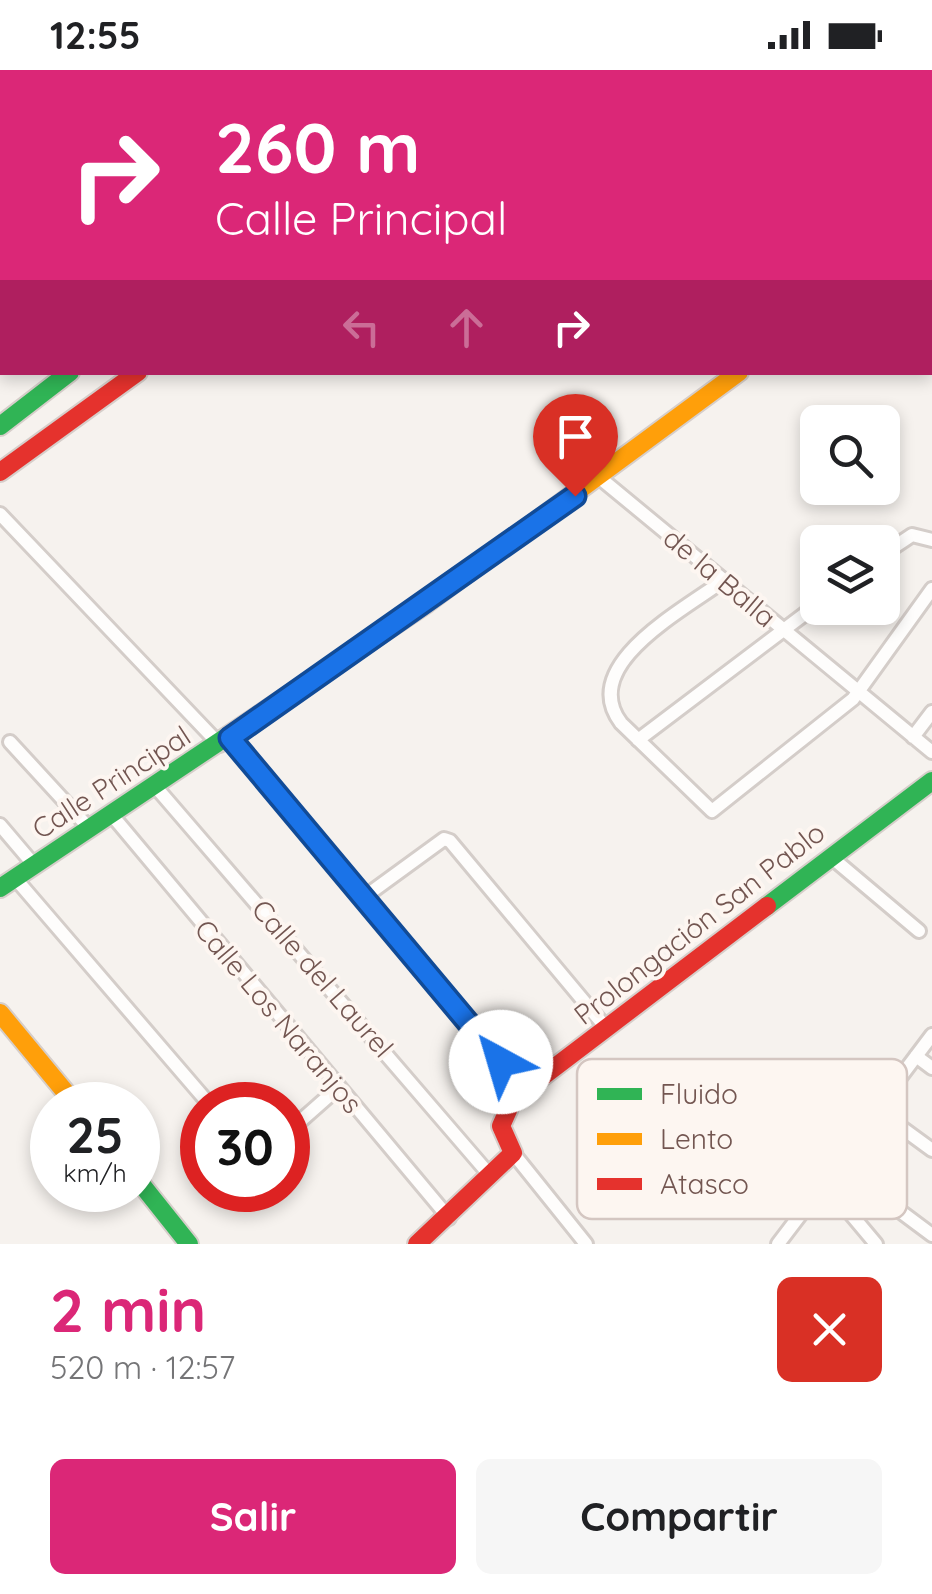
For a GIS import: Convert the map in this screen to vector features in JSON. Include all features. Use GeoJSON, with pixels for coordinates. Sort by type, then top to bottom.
{"type":"FeatureCollection","features":[{"type":"Feature","properties":{"kind":"main road"},"geometry":{"type":"LineString","coordinates":[[0,426],[66,375]]}},
{"type":"Feature","properties":{"kind":"main road"},"geometry":{"type":"LineString","coordinates":[[0,472],[134,375]]}},
{"type":"Feature","properties":{"kind":"main road","name":"Calle Principal"},"geometry":{"type":"LineString","coordinates":[[8,883],[225,741],[600,478],[735,375]]}},
{"type":"Feature","properties":{"kind":"main road","name":"Prolongación San Pablo"},"geometry":{"type":"LineString","coordinates":[[514,1153],[501,1137],[501,1116],[524,1092],[932,781]]}},
{"type":"Feature","properties":{"kind":"main road"},"geometry":{"type":"LineString","coordinates":[[0,1013],[57,1082]]}},
{"type":"Feature","properties":{"kind":"main road"},"geometry":{"type":"LineString","coordinates":[[417,1244],[449,1218],[488,1173],[514,1153]]}},
{"type":"Feature","properties":{"kind":"main road"},"geometry":{"type":"LineString","coordinates":[[160,1208],[189,1244]]}},
{"type":"Feature","properties":{"kind":"street","name":"de la Balla"},"geometry":{"type":"LineString","coordinates":[[600,478],[932,752]]}},
{"type":"Feature","properties":{"kind":"street"},"geometry":{"type":"LineString","coordinates":[[0,514],[225,741],[363,898],[524,1092]]}},
{"type":"Feature","properties":{"kind":"street"},"geometry":{"type":"LineString","coordinates":[[900,542],[912,534],[932,540]]}},
{"type":"Feature","properties":{"kind":"street"},"geometry":{"type":"LineString","coordinates":[[724,580],[626,654],[608,688],[612,712],[712,812],[858,692],[932,588]]}},
{"type":"Feature","properties":{"kind":"street"},"geometry":{"type":"LineString","coordinates":[[638,740],[800,617]]}},
{"type":"Feature","properties":{"kind":"street"},"geometry":{"type":"LineString","coordinates":[[913,737],[932,712]]}},
{"type":"Feature","properties":{"kind":"street"},"geometry":{"type":"LineString","coordinates":[[10,742],[89,828]]}},
{"type":"Feature","properties":{"kind":"street","name":"Calle del Laurel"},"geometry":{"type":"LineString","coordinates":[[155,786],[488,1173]]}},
{"type":"Feature","properties":{"kind":"street","name":"Calle Los Naranjos"},"geometry":{"type":"LineString","coordinates":[[110,814],[449,1218]]}},
{"type":"Feature","properties":{"kind":"street"},"geometry":{"type":"LineString","coordinates":[[0,826],[34,865]]}},
{"type":"Feature","properties":{"kind":"street"},"geometry":{"type":"LineString","coordinates":[[363,898],[444,839],[450,841],[607,1029]]}},
{"type":"Feature","properties":{"kind":"street"},"geometry":{"type":"LineString","coordinates":[[830,856],[919,932]]}},
{"type":"Feature","properties":{"kind":"street"},"geometry":{"type":"LineString","coordinates":[[8,883],[189,1082]]}},
{"type":"Feature","properties":{"kind":"street"},"geometry":{"type":"LineString","coordinates":[[907,1068],[932,1036]]}},
{"type":"Feature","properties":{"kind":"street"},"geometry":{"type":"LineString","coordinates":[[916,1056],[932,1068]]}},
{"type":"Feature","properties":{"kind":"street"},"geometry":{"type":"LineString","coordinates":[[310,1112],[338,1087]]}},
{"type":"Feature","properties":{"kind":"street"},"geometry":{"type":"LineString","coordinates":[[907,1132],[932,1150]]}},
{"type":"Feature","properties":{"kind":"street"},"geometry":{"type":"LineString","coordinates":[[514,1153],[586,1244]]}},
{"type":"Feature","properties":{"kind":"street"},"geometry":{"type":"LineString","coordinates":[[907,1215],[932,1234]]}},
{"type":"Feature","properties":{"kind":"street"},"geometry":{"type":"LineString","coordinates":[[784,1241],[799,1219]]}},
{"type":"Feature","properties":{"kind":"street"},"geometry":{"type":"LineString","coordinates":[[855,1219],[876,1244]]}},
{"type":"Feature","properties":{"kind":"traffic: fast"},"geometry":{"type":"LineString","coordinates":[[0,426],[66,375]]}},
{"type":"Feature","properties":{"kind":"traffic: fast"},"geometry":{"type":"LineString","coordinates":[[0,888],[427,603],[533,524]]}},
{"type":"Feature","properties":{"kind":"traffic: fast"},"geometry":{"type":"LineString","coordinates":[[767,906],[932,781]]}},
{"type":"Feature","properties":{"kind":"traffic: fast"},"geometry":{"type":"LineString","coordinates":[[160,1208],[189,1244]]}},
{"type":"Feature","properties":{"kind":"traffic: slow"},"geometry":{"type":"LineString","coordinates":[[533,524],[735,375]]}},
{"type":"Feature","properties":{"kind":"traffic: slow"},"geometry":{"type":"LineString","coordinates":[[0,1013],[57,1082]]}},
{"type":"Feature","properties":{"kind":"traffic: jam"},"geometry":{"type":"LineString","coordinates":[[0,472],[134,375]]}},
{"type":"Feature","properties":{"kind":"traffic: jam"},"geometry":{"type":"LineString","coordinates":[[417,1244],[513,1153],[501,1126],[513,1099],[767,906]]}},
{"type":"Feature","properties":{"kind":"route"},"geometry":{"type":"LineString","coordinates":[[501,1062],[230,738],[427,604],[575,496]]}}]}
